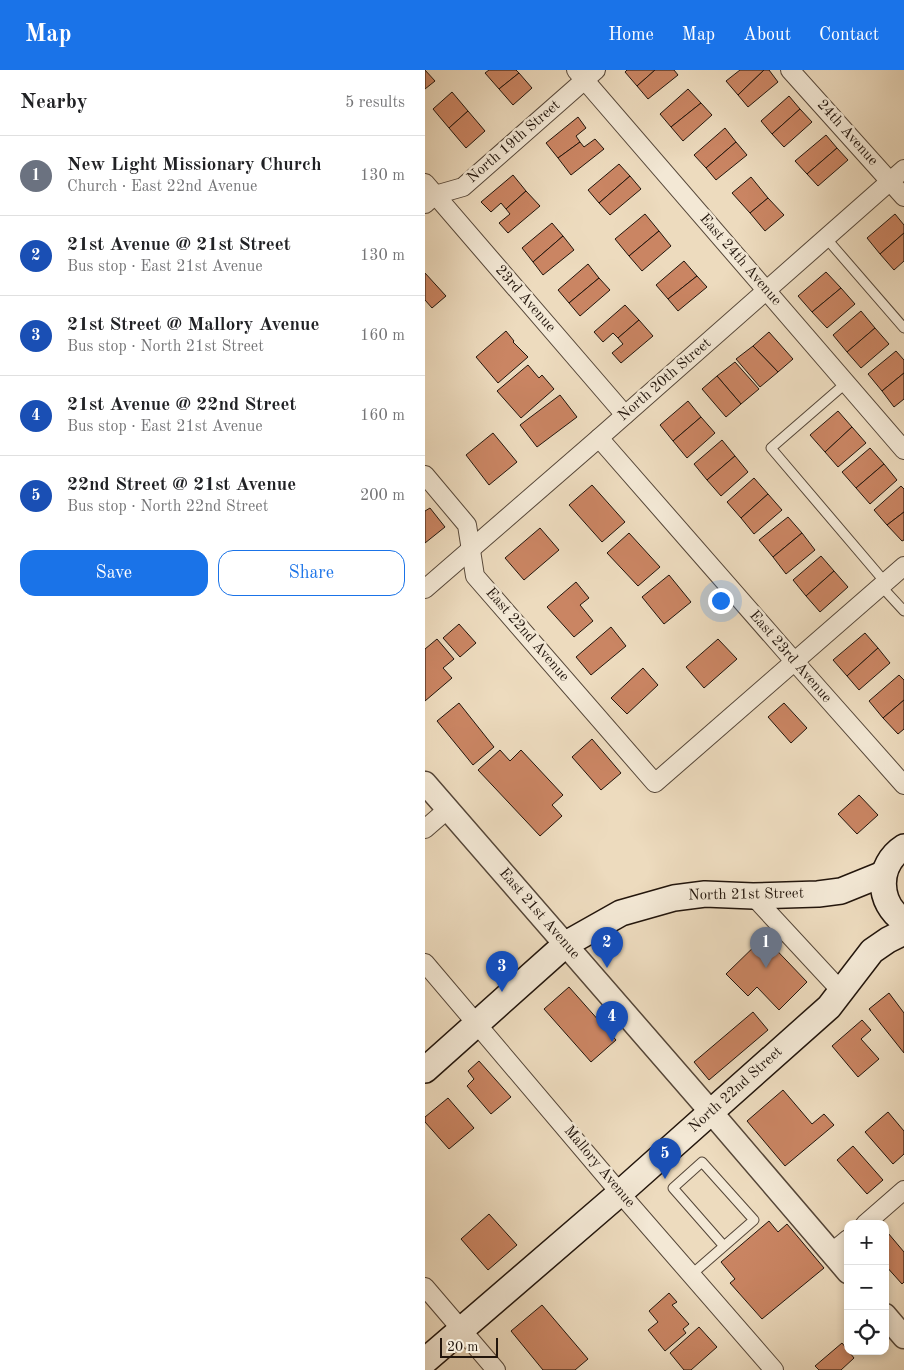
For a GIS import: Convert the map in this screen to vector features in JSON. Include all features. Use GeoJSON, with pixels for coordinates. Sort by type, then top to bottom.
{"type":"FeatureCollection","features":[{"type":"Feature","properties":{"kind":"main road"},"geometry":{"type":"LineString","coordinates":[[904,847],[891,859],[883,874],[885,896],[891,909],[904,921]]}},
{"type":"Feature","properties":{"kind":"main road","name":"North 21st Street"},"geometry":{"type":"LineString","coordinates":[[425,1070],[566,944],[621,913],[674,898],[705,894],[753,896],[818,894],[841,891],[883,874]]}},
{"type":"Feature","properties":{"kind":"main road","name":"North 22nd Street"},"geometry":{"type":"LineString","coordinates":[[425,1361],[620,1193],[829,1007],[872,951],[904,932]]}},
{"type":"Feature","properties":{"kind":"street","name":"24th Avenue"},"geometry":{"type":"LineString","coordinates":[[791,70],[904,197]]}},
{"type":"Feature","properties":{"kind":"street","name":"North 19th Street"},"geometry":{"type":"LineString","coordinates":[[428,194],[463,187],[586,73]]}},
{"type":"Feature","properties":{"kind":"street","name":"East 24th Avenue"},"geometry":{"type":"LineString","coordinates":[[586,73],[766,291],[904,450]]}},
{"type":"Feature","properties":{"kind":"street","name":"North 20th Street"},"geometry":{"type":"LineString","coordinates":[[425,589],[904,169]]}},
{"type":"Feature","properties":{"kind":"street","name":"23rd Avenue"},"geometry":{"type":"LineString","coordinates":[[428,194],[625,415]]}},
{"type":"Feature","properties":{"kind":"street","name":"East 23rd Avenue"},"geometry":{"type":"LineString","coordinates":[[599,438],[904,785]]}},
{"type":"Feature","properties":{"kind":"street","name":"East 22nd Avenue"},"geometry":{"type":"LineString","coordinates":[[425,475],[467,525],[475,576],[655,783],[794,661]]}},
{"type":"Feature","properties":{"kind":"street"},"geometry":{"type":"LineString","coordinates":[[794,661],[904,566]]}},
{"type":"Feature","properties":{"kind":"street","name":"East 21st Avenue"},"geometry":{"type":"LineString","coordinates":[[425,783],[711,1112],[839,1246],[846,1265]]}},
{"type":"Feature","properties":{"kind":"street"},"geometry":{"type":"LineString","coordinates":[[425,829],[448,809]]}},
{"type":"Feature","properties":{"kind":"street"},"geometry":{"type":"LineString","coordinates":[[753,896],[841,991]]}},
{"type":"Feature","properties":{"kind":"street","name":"Mallory Avenue"},"geometry":{"type":"LineString","coordinates":[[425,963],[620,1193],[774,1370]]}},
{"type":"Feature","properties":{"kind":"street"},"geometry":{"type":"LineString","coordinates":[[870,1220],[904,1190]]}},
{"type":"Feature","properties":{"kind":"street"},"geometry":{"type":"LineString","coordinates":[[425,1287],[496,1370]]}},
{"type":"Feature","properties":{"kind":"street"},"geometry":{"type":"LineString","coordinates":[[889,1320],[904,1337]]}},
{"type":"Feature","properties":{"kind":"lane"},"geometry":{"type":"LineString","coordinates":[[826,238],[904,328]]}},
{"type":"Feature","properties":{"kind":"lane"},"geometry":{"type":"LineString","coordinates":[[846,382],[771,448],[904,611]]}},
{"type":"Feature","properties":{"kind":"lane"},"geometry":{"type":"LineString","coordinates":[[691,1275],[753,1220],[702,1162],[673,1188],[723,1245]]}},
{"type":"Feature","properties":{"kind":"building"},"geometry":{"type":"Polygon","coordinates":[[[425,70],[435,81],[425,89],[425,70]]]}},
{"type":"Feature","properties":{"kind":"building"},"geometry":{"type":"Polygon","coordinates":[[[489,70],[516,70],[519,73],[499,89],[485,73],[489,70]]]}},
{"type":"Feature","properties":{"kind":"building"},"geometry":{"type":"Polygon","coordinates":[[[627,70],[655,70],[637,86],[625,72],[627,70]]]}},
{"type":"Feature","properties":{"kind":"building"},"geometry":{"type":"Polygon","coordinates":[[[655,70],[674,70],[678,75],[648,99],[637,86],[655,70]]]}},
{"type":"Feature","properties":{"kind":"building"},"geometry":{"type":"Polygon","coordinates":[[[740,70],[764,70],[738,95],[726,81],[740,70]]]}},
{"type":"Feature","properties":{"kind":"building"},"geometry":{"type":"Polygon","coordinates":[[[764,70],[769,70],[778,82],[748,107],[738,95],[764,70]]]}},
{"type":"Feature","properties":{"kind":"building"},"geometry":{"type":"Polygon","coordinates":[[[519,73],[532,88],[513,105],[499,89],[519,73]]]}},
{"type":"Feature","properties":{"kind":"building"},"geometry":{"type":"Polygon","coordinates":[[[688,89],[701,103],[671,127],[660,114],[688,89]]]}},
{"type":"Feature","properties":{"kind":"building"},"geometry":{"type":"Polygon","coordinates":[[[452,92],[468,111],[449,128],[433,109],[452,92]]]}},
{"type":"Feature","properties":{"kind":"building"},"geometry":{"type":"Polygon","coordinates":[[[789,96],[800,109],[772,134],[761,121],[789,96]]]}},
{"type":"Feature","properties":{"kind":"building"},"geometry":{"type":"Polygon","coordinates":[[[701,103],[712,115],[683,141],[671,127],[701,103]]]}},
{"type":"Feature","properties":{"kind":"building"},"geometry":{"type":"Polygon","coordinates":[[[800,109],[812,122],[784,147],[772,134],[800,109]]]}},
{"type":"Feature","properties":{"kind":"building"},"geometry":{"type":"Polygon","coordinates":[[[468,111],[485,131],[466,148],[449,128],[468,111]]]}},
{"type":"Feature","properties":{"kind":"building"},"geometry":{"type":"Polygon","coordinates":[[[578,117],[586,128],[576,136],[580,142],[558,158],[546,143],[578,117]]]}},
{"type":"Feature","properties":{"kind":"building"},"geometry":{"type":"Polygon","coordinates":[[[725,128],[736,142],[706,168],[694,155],[725,128]]]}},
{"type":"Feature","properties":{"kind":"building"},"geometry":{"type":"Polygon","coordinates":[[[826,135],[837,148],[807,174],[795,161],[826,135]]]}},
{"type":"Feature","properties":{"kind":"building"},"geometry":{"type":"Polygon","coordinates":[[[595,139],[604,149],[571,175],[558,158],[580,142],[584,147],[595,139]]]}},
{"type":"Feature","properties":{"kind":"building"},"geometry":{"type":"Polygon","coordinates":[[[736,142],[747,155],[716,180],[706,168],[736,142]]]}},
{"type":"Feature","properties":{"kind":"building"},"geometry":{"type":"Polygon","coordinates":[[[837,148],[848,160],[818,186],[807,174],[837,148]]]}},
{"type":"Feature","properties":{"kind":"building"},"geometry":{"type":"Polygon","coordinates":[[[619,164],[630,176],[599,203],[588,190],[619,164]]]}},
{"type":"Feature","properties":{"kind":"building"},"geometry":{"type":"Polygon","coordinates":[[[513,175],[526,191],[506,209],[501,203],[491,212],[481,202],[513,175]]]}},
{"type":"Feature","properties":{"kind":"building"},"geometry":{"type":"Polygon","coordinates":[[[630,176],[641,189],[610,215],[599,203],[630,176]]]}},
{"type":"Feature","properties":{"kind":"building"},"geometry":{"type":"Polygon","coordinates":[[[751,177],[768,198],[750,213],[732,193],[751,177]]]}},
{"type":"Feature","properties":{"kind":"building"},"geometry":{"type":"Polygon","coordinates":[[[526,191],[540,206],[508,233],[499,223],[510,214],[506,209],[526,191]]]}},
{"type":"Feature","properties":{"kind":"building"},"geometry":{"type":"Polygon","coordinates":[[[768,198],[784,215],[765,231],[750,213],[768,198]]]}},
{"type":"Feature","properties":{"kind":"building"},"geometry":{"type":"Polygon","coordinates":[[[645,214],[659,231],[629,256],[615,239],[645,214]]]}},
{"type":"Feature","properties":{"kind":"building"},"geometry":{"type":"Polygon","coordinates":[[[895,214],[904,225],[904,233],[880,254],[867,238],[895,214]]]}},
{"type":"Feature","properties":{"kind":"building"},"geometry":{"type":"Polygon","coordinates":[[[552,223],[563,236],[533,262],[522,248],[552,223]]]}},
{"type":"Feature","properties":{"kind":"building"},"geometry":{"type":"Polygon","coordinates":[[[659,231],[671,246],[642,271],[629,256],[659,231]]]}},
{"type":"Feature","properties":{"kind":"building"},"geometry":{"type":"Polygon","coordinates":[[[904,233],[904,261],[894,270],[880,254],[904,233]]]}},
{"type":"Feature","properties":{"kind":"building"},"geometry":{"type":"Polygon","coordinates":[[[563,236],[574,250],[543,275],[533,262],[563,236]]]}},
{"type":"Feature","properties":{"kind":"building"},"geometry":{"type":"Polygon","coordinates":[[[684,261],[697,276],[668,299],[656,285],[684,261]]]}},
{"type":"Feature","properties":{"kind":"building"},"geometry":{"type":"Polygon","coordinates":[[[588,264],[599,278],[569,303],[558,290],[588,264]]]}},
{"type":"Feature","properties":{"kind":"building"},"geometry":{"type":"Polygon","coordinates":[[[826,272],[841,288],[812,312],[798,296],[826,272]]]}},
{"type":"Feature","properties":{"kind":"building"},"geometry":{"type":"Polygon","coordinates":[[[425,273],[446,296],[432,308],[425,300],[425,273]]]}},
{"type":"Feature","properties":{"kind":"building"},"geometry":{"type":"Polygon","coordinates":[[[697,276],[707,287],[678,311],[668,299],[697,276]]]}},
{"type":"Feature","properties":{"kind":"building"},"geometry":{"type":"Polygon","coordinates":[[[599,278],[610,290],[580,316],[569,303],[599,278]]]}},
{"type":"Feature","properties":{"kind":"building"},"geometry":{"type":"Polygon","coordinates":[[[841,288],[855,304],[827,328],[812,312],[841,288]]]}},
{"type":"Feature","properties":{"kind":"building"},"geometry":{"type":"Polygon","coordinates":[[[625,305],[639,320],[618,338],[613,333],[603,342],[594,332],[625,305]]]}},
{"type":"Feature","properties":{"kind":"building"},"geometry":{"type":"Polygon","coordinates":[[[861,311],[875,328],[847,352],[833,335],[861,311]]]}},
{"type":"Feature","properties":{"kind":"building"},"geometry":{"type":"Polygon","coordinates":[[[639,320],[653,336],[621,363],[612,353],[623,344],[618,338],[639,320]]]}},
{"type":"Feature","properties":{"kind":"building"},"geometry":{"type":"Polygon","coordinates":[[[875,328],[889,344],[861,368],[847,352],[875,328]]]}},
{"type":"Feature","properties":{"kind":"building"},"geometry":{"type":"Polygon","coordinates":[[[506,331],[513,342],[528,357],[498,383],[476,357],[506,331]]]}},
{"type":"Feature","properties":{"kind":"building"},"geometry":{"type":"Polygon","coordinates":[[[769,332],[793,359],[778,372],[753,346],[769,332]]]}},
{"type":"Feature","properties":{"kind":"building"},"geometry":{"type":"Polygon","coordinates":[[[753,346],[778,372],[760,387],[736,359],[753,346]]]}},
{"type":"Feature","properties":{"kind":"building"},"geometry":{"type":"Polygon","coordinates":[[[896,351],[904,360],[904,373],[882,391],[868,374],[896,351]]]}},
{"type":"Feature","properties":{"kind":"building"},"geometry":{"type":"Polygon","coordinates":[[[735,362],[759,389],[741,404],[717,376],[735,362]]]}},
{"type":"Feature","properties":{"kind":"building"},"geometry":{"type":"Polygon","coordinates":[[[528,365],[539,378],[542,375],[554,389],[521,418],[497,391],[528,365]]]}},
{"type":"Feature","properties":{"kind":"building"},"geometry":{"type":"Polygon","coordinates":[[[904,373],[904,399],[894,407],[882,391],[904,373]]]}},
{"type":"Feature","properties":{"kind":"building"},"geometry":{"type":"Polygon","coordinates":[[[717,376],[741,404],[726,417],[702,389],[717,376]]]}},
{"type":"Feature","properties":{"kind":"building"},"geometry":{"type":"Polygon","coordinates":[[[560,395],[577,417],[537,447],[520,425],[560,395]]]}},
{"type":"Feature","properties":{"kind":"building"},"geometry":{"type":"Polygon","coordinates":[[[688,401],[701,417],[673,441],[660,425],[688,401]]]}},
{"type":"Feature","properties":{"kind":"building"},"geometry":{"type":"Polygon","coordinates":[[[838,411],[852,427],[825,452],[810,435],[838,411]]]}},
{"type":"Feature","properties":{"kind":"building"},"geometry":{"type":"Polygon","coordinates":[[[701,417],[715,433],[687,458],[673,441],[701,417]]]}},
{"type":"Feature","properties":{"kind":"building"},"geometry":{"type":"Polygon","coordinates":[[[852,427],[866,443],[838,467],[825,452],[852,427]]]}},
{"type":"Feature","properties":{"kind":"building"},"geometry":{"type":"Polygon","coordinates":[[[493,433],[517,462],[489,485],[466,455],[493,433]]]}},
{"type":"Feature","properties":{"kind":"building"},"geometry":{"type":"Polygon","coordinates":[[[722,440],[735,456],[707,480],[694,464],[722,440]]]}},
{"type":"Feature","properties":{"kind":"building"},"geometry":{"type":"Polygon","coordinates":[[[870,448],[884,464],[856,488],[842,472],[870,448]]]}},
{"type":"Feature","properties":{"kind":"building"},"geometry":{"type":"Polygon","coordinates":[[[735,456],[748,472],[721,496],[707,480],[735,456]]]}},
{"type":"Feature","properties":{"kind":"building"},"geometry":{"type":"Polygon","coordinates":[[[884,464],[897,480],[870,504],[856,488],[884,464]]]}},
{"type":"Feature","properties":{"kind":"building"},"geometry":{"type":"Polygon","coordinates":[[[754,478],[768,494],[741,518],[727,502],[754,478]]]}},
{"type":"Feature","properties":{"kind":"building"},"geometry":{"type":"Polygon","coordinates":[[[592,485],[625,522],[602,542],[569,505],[592,485]]]}},
{"type":"Feature","properties":{"kind":"building"},"geometry":{"type":"Polygon","coordinates":[[[901,486],[904,489],[904,512],[887,525],[874,510],[901,486]]]}},
{"type":"Feature","properties":{"kind":"building"},"geometry":{"type":"Polygon","coordinates":[[[768,494],[782,510],[754,534],[741,518],[768,494]]]}},
{"type":"Feature","properties":{"kind":"building"},"geometry":{"type":"Polygon","coordinates":[[[430,508],[445,527],[425,543],[425,511],[430,508]]]}},
{"type":"Feature","properties":{"kind":"building"},"geometry":{"type":"Polygon","coordinates":[[[904,512],[904,540],[902,541],[887,525],[904,512]]]}},
{"type":"Feature","properties":{"kind":"building"},"geometry":{"type":"Polygon","coordinates":[[[788,517],[802,533],[773,557],[759,540],[788,517]]]}},
{"type":"Feature","properties":{"kind":"building"},"geometry":{"type":"Polygon","coordinates":[[[540,528],[559,550],[524,580],[505,558],[540,528]]]}},
{"type":"Feature","properties":{"kind":"building"},"geometry":{"type":"Polygon","coordinates":[[[629,533],[660,567],[638,586],[607,553],[629,533]]]}},
{"type":"Feature","properties":{"kind":"building"},"geometry":{"type":"Polygon","coordinates":[[[802,533],[815,550],[786,574],[773,557],[802,533]]]}},
{"type":"Feature","properties":{"kind":"building"},"geometry":{"type":"Polygon","coordinates":[[[821,556],[834,571],[806,596],[793,580],[821,556]]]}},
{"type":"Feature","properties":{"kind":"building"},"geometry":{"type":"Polygon","coordinates":[[[834,571],[848,587],[820,612],[806,596],[834,571]]]}},
{"type":"Feature","properties":{"kind":"building"},"geometry":{"type":"Polygon","coordinates":[[[669,575],[691,602],[664,624],[642,597],[669,575]]]}},
{"type":"Feature","properties":{"kind":"building"},"geometry":{"type":"Polygon","coordinates":[[[576,582],[589,598],[580,605],[593,621],[574,637],[547,607],[576,582]]]}},
{"type":"Feature","properties":{"kind":"building"},"geometry":{"type":"Polygon","coordinates":[[[459,624],[476,643],[460,657],[443,638],[459,624]]]}},
{"type":"Feature","properties":{"kind":"building"},"geometry":{"type":"Polygon","coordinates":[[[611,627],[626,646],[591,675],[576,657],[611,627]]]}},
{"type":"Feature","properties":{"kind":"building"},"geometry":{"type":"Polygon","coordinates":[[[865,633],[878,648],[847,676],[833,660],[865,633]]]}},
{"type":"Feature","properties":{"kind":"building"},"geometry":{"type":"Polygon","coordinates":[[[437,639],[454,659],[443,668],[452,678],[425,701],[425,649],[437,639]]]}},
{"type":"Feature","properties":{"kind":"building"},"geometry":{"type":"Polygon","coordinates":[[[718,639],[737,659],[704,688],[686,667],[718,639]]]}},
{"type":"Feature","properties":{"kind":"building"},"geometry":{"type":"Polygon","coordinates":[[[878,648],[890,663],[859,690],[847,676],[878,648]]]}},
{"type":"Feature","properties":{"kind":"building"},"geometry":{"type":"Polygon","coordinates":[[[643,668],[658,685],[627,714],[611,698],[643,668]]]}},
{"type":"Feature","properties":{"kind":"building"},"geometry":{"type":"Polygon","coordinates":[[[899,675],[904,680],[904,700],[883,718],[869,701],[899,675]]]}},
{"type":"Feature","properties":{"kind":"building"},"geometry":{"type":"Polygon","coordinates":[[[904,700],[904,729],[898,734],[883,718],[904,700]]]}},
{"type":"Feature","properties":{"kind":"building"},"geometry":{"type":"Polygon","coordinates":[[[459,703],[494,747],[473,765],[437,721],[459,703]]]}},
{"type":"Feature","properties":{"kind":"building"},"geometry":{"type":"Polygon","coordinates":[[[784,703],[807,728],[791,743],[768,717],[784,703]]]}},
{"type":"Feature","properties":{"kind":"building"},"geometry":{"type":"Polygon","coordinates":[[[592,739],[621,773],[601,790],[572,757],[592,739]]]}},
{"type":"Feature","properties":{"kind":"building"},"geometry":{"type":"Polygon","coordinates":[[[500,750],[510,761],[521,750],[563,795],[552,805],[562,816],[540,836],[478,770],[500,750]]]}},
{"type":"Feature","properties":{"kind":"building"},"geometry":{"type":"Polygon","coordinates":[[[859,795],[878,815],[857,834],[838,814],[859,795]]]}},
{"type":"Feature","properties":{"kind":"building"},"geometry":{"type":"Polygon","coordinates":[[[764,937],[807,982],[779,1010],[757,987],[748,996],[726,974],[764,937]]]}},
{"type":"Feature","properties":{"kind":"building"},"geometry":{"type":"Polygon","coordinates":[[[569,987],[616,1040],[591,1062],[544,1009],[569,987]]]}},
{"type":"Feature","properties":{"kind":"building"},"geometry":{"type":"Polygon","coordinates":[[[889,993],[904,1013],[904,1053],[869,1009],[889,993]]]}},
{"type":"Feature","properties":{"kind":"building"},"geometry":{"type":"Polygon","coordinates":[[[753,1012],[768,1030],[709,1080],[694,1062],[753,1012]]]}},
{"type":"Feature","properties":{"kind":"building"},"geometry":{"type":"Polygon","coordinates":[[[862,1020],[871,1030],[861,1039],[879,1059],[858,1077],[832,1046],[862,1020]]]}},
{"type":"Feature","properties":{"kind":"building"},"geometry":{"type":"Polygon","coordinates":[[[479,1061],[511,1097],[491,1114],[467,1086],[474,1079],[468,1071],[479,1061]]]}},
{"type":"Feature","properties":{"kind":"building"},"geometry":{"type":"Polygon","coordinates":[[[783,1090],[812,1124],[824,1114],[834,1125],[785,1166],[747,1121],[783,1090]]]}},
{"type":"Feature","properties":{"kind":"building"},"geometry":{"type":"Polygon","coordinates":[[[448,1098],[474,1128],[449,1149],[425,1122],[425,1117],[448,1098]]]}},
{"type":"Feature","properties":{"kind":"building"},"geometry":{"type":"Polygon","coordinates":[[[888,1112],[904,1131],[904,1154],[893,1164],[865,1132],[888,1112]]]}},
{"type":"Feature","properties":{"kind":"building"},"geometry":{"type":"Polygon","coordinates":[[[853,1146],[883,1180],[867,1194],[837,1160],[853,1146]]]}},
{"type":"Feature","properties":{"kind":"building"},"geometry":{"type":"Polygon","coordinates":[[[489,1214],[517,1245],[488,1270],[461,1239],[489,1214]]]}},
{"type":"Feature","properties":{"kind":"building"},"geometry":{"type":"Polygon","coordinates":[[[769,1221],[778,1232],[787,1224],[824,1268],[762,1319],[730,1283],[735,1279],[721,1262],[769,1221]]]}},
{"type":"Feature","properties":{"kind":"building"},"geometry":{"type":"Polygon","coordinates":[[[889,1234],[904,1252],[904,1282],[902,1284],[889,1269],[889,1234]]]}},
{"type":"Feature","properties":{"kind":"building"},"geometry":{"type":"Polygon","coordinates":[[[669,1293],[677,1302],[672,1305],[689,1324],[683,1329],[686,1333],[665,1351],[648,1330],[658,1322],[649,1311],[669,1293]]]}},
{"type":"Feature","properties":{"kind":"building"},"geometry":{"type":"Polygon","coordinates":[[[542,1305],[588,1359],[575,1370],[543,1370],[511,1331],[542,1305]]]}},
{"type":"Feature","properties":{"kind":"building"},"geometry":{"type":"Polygon","coordinates":[[[699,1327],[717,1347],[691,1370],[684,1370],[670,1353],[699,1327]]]}},
{"type":"Feature","properties":{"kind":"building"},"geometry":{"type":"Polygon","coordinates":[[[842,1343],[844,1346],[844,1355],[852,1355],[854,1358],[841,1370],[819,1370],[815,1366],[842,1343]]]}},
{"type":"Feature","properties":{"kind":"place","name":"21st Avenue @ 21st Street"},"geometry":{"type":"Point","coordinates":[607,968]}},
{"type":"Feature","properties":{"kind":"place","name":"New Light Missionary Church"},"geometry":{"type":"Point","coordinates":[766,968]}},
{"type":"Feature","properties":{"kind":"place","name":"21st Street @ Mallory Avenue"},"geometry":{"type":"Point","coordinates":[502,992]}},
{"type":"Feature","properties":{"kind":"place","name":"21st Avenue @ 22nd Street"},"geometry":{"type":"Point","coordinates":[612,1042]}},
{"type":"Feature","properties":{"kind":"place","name":"22nd Street @ 21st Avenue"},"geometry":{"type":"Point","coordinates":[665,1179]}}]}
